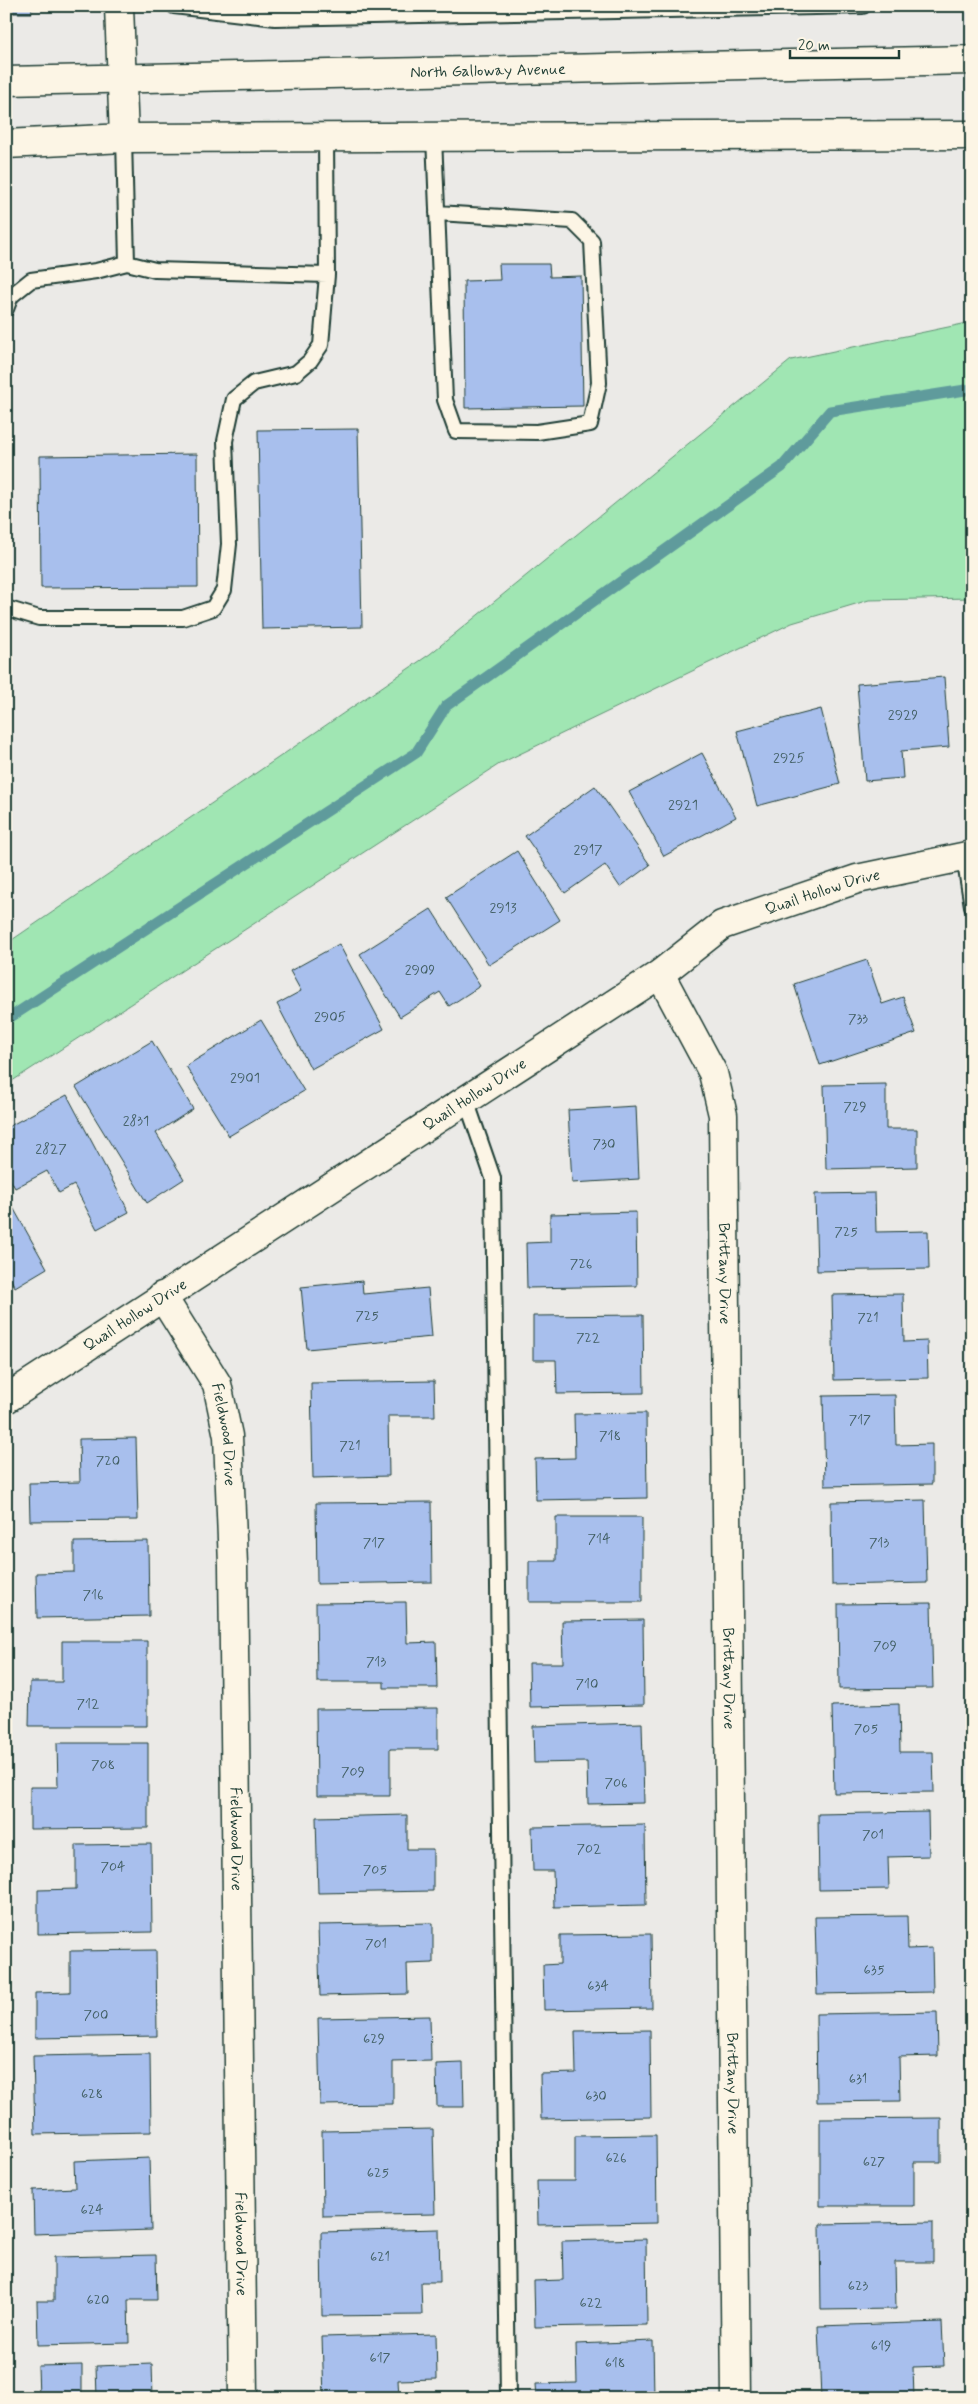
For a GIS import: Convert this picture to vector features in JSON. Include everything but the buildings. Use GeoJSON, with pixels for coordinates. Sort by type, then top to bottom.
{"type":"FeatureCollection","features":[{"type":"Feature","properties":{"kind":"street"},"geometry":{"type":"LineString","coordinates":[[119,6],[124,138]]}},
{"type":"Feature","properties":{"kind":"street","name":"North Galloway Avenue"},"geometry":{"type":"LineString","coordinates":[[6,81],[972,60]]}},
{"type":"Feature","properties":{"kind":"street"},"geometry":{"type":"LineString","coordinates":[[6,144],[124,138],[972,135]]}},
{"type":"Feature","properties":{"kind":"street","name":"Quail Hollow Drive"},"geometry":{"type":"LineString","coordinates":[[6,1399],[660,974],[722,926],[857,879],[968,856]]}},
{"type":"Feature","properties":{"kind":"street","name":"Brittany Drive"},"geometry":{"type":"LineString","coordinates":[[660,974],[713,1073],[723,1115],[736,2398]]}},
{"type":"Feature","properties":{"kind":"street","name":"Fieldwood Drive"},"geometry":{"type":"LineString","coordinates":[[162,1296],[217,1384],[228,1436],[233,1565],[242,2398]]}},
{"type":"Feature","properties":{"kind":"lane"},"geometry":{"type":"LineString","coordinates":[[174,6],[275,18],[863,6]]}},
{"type":"Feature","properties":{"kind":"lane"},"geometry":{"type":"LineString","coordinates":[[6,608],[39,618],[183,618],[213,608],[224,590],[230,544],[225,441],[234,399],[254,384],[296,372],[310,360],[321,345],[327,275],[326,137]]}},
{"type":"Feature","properties":{"kind":"lane"},"geometry":{"type":"LineString","coordinates":[[434,137],[437,213],[445,400],[456,431],[537,432],[590,424],[599,382],[592,241],[572,221],[437,213]]}},
{"type":"Feature","properties":{"kind":"lane"},"geometry":{"type":"LineString","coordinates":[[124,138],[127,263]]}},
{"type":"Feature","properties":{"kind":"lane"},"geometry":{"type":"LineString","coordinates":[[6,308],[11,296],[31,280],[96,271],[127,263],[155,270],[327,275]]}},
{"type":"Feature","properties":{"kind":"lane"},"geometry":{"type":"LineString","coordinates":[[968,856],[972,906]]}},
{"type":"Feature","properties":{"kind":"lane"},"geometry":{"type":"LineString","coordinates":[[466,1100],[493,1178],[508,2398]]}},
{"type":"Feature","properties":{"kind":"green space"},"geometry":{"type":"Polygon","coordinates":[[[972,322],[972,598],[869,600],[792,623],[501,763],[6,1085],[6,944],[430,654],[791,360],[972,322]]]}},
{"type":"Feature","properties":{"kind":"waterway"},"geometry":{"type":"LineString","coordinates":[[6,1020],[416,753],[446,706],[782,467],[830,411],[972,389]]}}]}
